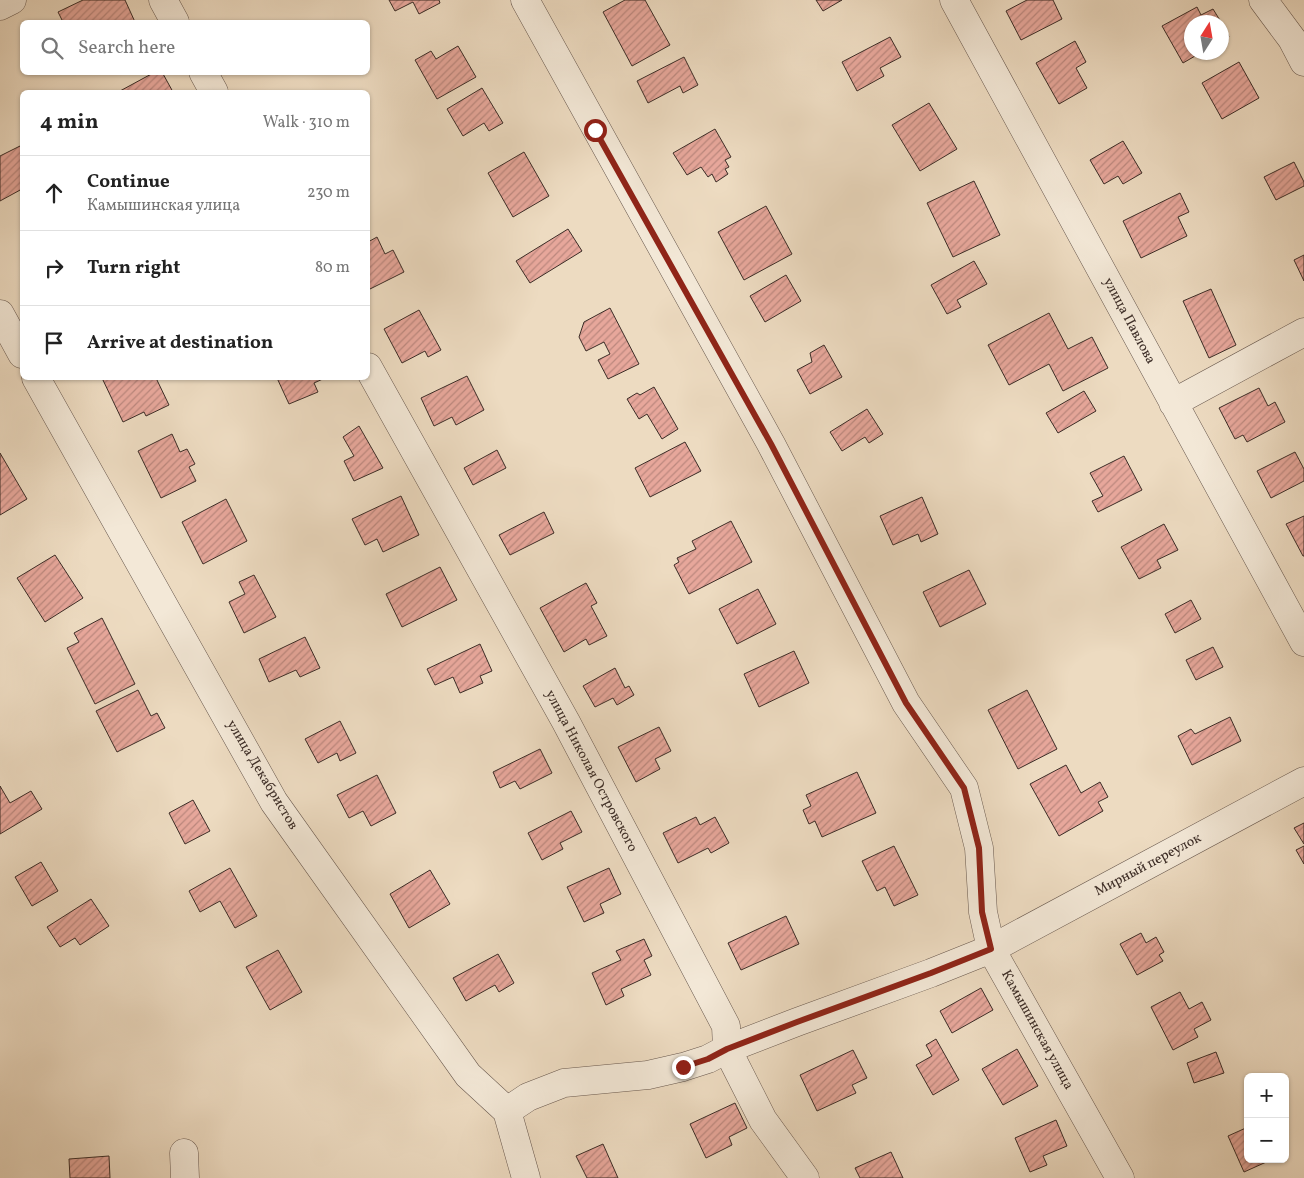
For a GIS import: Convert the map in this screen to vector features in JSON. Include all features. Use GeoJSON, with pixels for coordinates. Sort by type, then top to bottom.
{"type":"FeatureCollection","features":[{"type":"Feature","properties":{"kind":"street"},"geometry":{"type":"LineString","coordinates":[[0,6],[12,0]]}},
{"type":"Feature","properties":{"kind":"street"},"geometry":{"type":"LineString","coordinates":[[162,0],[174,20]]}},
{"type":"Feature","properties":{"kind":"street","name":"Камышинская улица"},"geometry":{"type":"LineString","coordinates":[[524,0],[771,444],[906,703],[964,788],[979,848],[982,912],[991,949],[1120,1178]]}},
{"type":"Feature","properties":{"kind":"street","name":"улица Павлова"},"geometry":{"type":"LineString","coordinates":[[954,0],[1304,642]]}},
{"type":"Feature","properties":{"kind":"street"},"geometry":{"type":"LineString","coordinates":[[1263,0],[1292,39],[1304,62]]}},
{"type":"Feature","properties":{"kind":"street"},"geometry":{"type":"LineString","coordinates":[[205,75],[213,90]]}},
{"type":"Feature","properties":{"kind":"street"},"geometry":{"type":"LineString","coordinates":[[0,314],[20,350]]}},
{"type":"Feature","properties":{"kind":"street"},"geometry":{"type":"LineString","coordinates":[[1173,403],[1304,332]]}},
{"type":"Feature","properties":{"kind":"street","name":"улица Николая Островского"},"geometry":{"type":"LineString","coordinates":[[370,371],[571,730],[726,1026],[727,1049],[763,1120],[805,1178]]}},
{"type":"Feature","properties":{"kind":"street","name":"улица Декабристов"},"geometry":{"type":"LineString","coordinates":[[37,380],[274,802],[468,1075],[507,1111]]}},
{"type":"Feature","properties":{"kind":"street","name":"Мирный переулок"},"geometry":{"type":"LineString","coordinates":[[507,1111],[528,1097],[564,1083],[648,1075],[691,1065],[727,1049],[991,949],[1304,781]]}},
{"type":"Feature","properties":{"kind":"street"},"geometry":{"type":"LineString","coordinates":[[507,1111],[526,1178]]}},
{"type":"Feature","properties":{"kind":"building"},"geometry":{"type":"Polygon","coordinates":[[[83,0],[125,0],[134,20],[62,20],[58,12],[83,0]]]}},
{"type":"Feature","properties":{"kind":"building"},"geometry":{"type":"Polygon","coordinates":[[[389,0],[439,0],[440,3],[419,14],[413,2],[395,11],[389,0]]]}},
{"type":"Feature","properties":{"kind":"building"},"geometry":{"type":"Polygon","coordinates":[[[625,0],[645,0],[670,45],[632,66],[603,12],[625,0]]]}},
{"type":"Feature","properties":{"kind":"building"},"geometry":{"type":"Polygon","coordinates":[[[816,0],[842,0],[823,11],[816,0]]]}},
{"type":"Feature","properties":{"kind":"building"},"geometry":{"type":"Polygon","coordinates":[[[1027,0],[1053,0],[1062,19],[1021,40],[1006,11],[1027,0]]]}},
{"type":"Feature","properties":{"kind":"building"},"geometry":{"type":"Polygon","coordinates":[[[1197,7],[1201,15],[1184,15],[1184,60],[1188,60],[1183,63],[1162,26],[1197,7]]]}},
{"type":"Feature","properties":{"kind":"building"},"geometry":{"type":"Polygon","coordinates":[[[1213,9],[1217,15],[1201,15],[1213,9]]]}},
{"type":"Feature","properties":{"kind":"building"},"geometry":{"type":"Polygon","coordinates":[[[890,37],[901,57],[880,68],[884,76],[857,91],[842,62],[890,37]]]}},
{"type":"Feature","properties":{"kind":"building"},"geometry":{"type":"Polygon","coordinates":[[[1075,41],[1086,62],[1076,68],[1087,88],[1059,104],[1036,63],[1075,41]]]}},
{"type":"Feature","properties":{"kind":"building"},"geometry":{"type":"Polygon","coordinates":[[[458,46],[476,77],[437,99],[415,60],[431,51],[436,59],[458,46]]]}},
{"type":"Feature","properties":{"kind":"building"},"geometry":{"type":"Polygon","coordinates":[[[684,57],[698,85],[683,93],[680,86],[648,103],[637,81],[684,57]]]}},
{"type":"Feature","properties":{"kind":"building"},"geometry":{"type":"Polygon","coordinates":[[[1239,62],[1259,98],[1222,119],[1202,83],[1239,62]]]}},
{"type":"Feature","properties":{"kind":"building"},"geometry":{"type":"Polygon","coordinates":[[[149,75],[164,75],[172,90],[122,90],[149,75]]]}},
{"type":"Feature","properties":{"kind":"building"},"geometry":{"type":"Polygon","coordinates":[[[482,88],[503,123],[489,131],[484,123],[463,136],[447,109],[482,88]]]}},
{"type":"Feature","properties":{"kind":"building"},"geometry":{"type":"Polygon","coordinates":[[[929,103],[957,149],[920,171],[892,125],[929,103]]]}},
{"type":"Feature","properties":{"kind":"building"},"geometry":{"type":"Polygon","coordinates":[[[715,129],[731,157],[725,160],[729,167],[725,169],[728,174],[716,182],[712,174],[708,177],[701,167],[687,175],[673,153],[715,129]]]}},
{"type":"Feature","properties":{"kind":"building"},"geometry":{"type":"Polygon","coordinates":[[[1123,141],[1142,173],[1123,184],[1118,176],[1104,184],[1090,160],[1123,141]]]}},
{"type":"Feature","properties":{"kind":"building"},"geometry":{"type":"Polygon","coordinates":[[[20,146],[20,190],[0,201],[0,156],[20,146]]]}},
{"type":"Feature","properties":{"kind":"building"},"geometry":{"type":"Polygon","coordinates":[[[524,152],[549,196],[513,217],[488,173],[524,152]]]}},
{"type":"Feature","properties":{"kind":"building"},"geometry":{"type":"Polygon","coordinates":[[[1294,162],[1304,182],[1304,186],[1276,200],[1264,177],[1294,162]]]}},
{"type":"Feature","properties":{"kind":"building"},"geometry":{"type":"Polygon","coordinates":[[[974,181],[1000,235],[953,257],[927,203],[974,181]]]}},
{"type":"Feature","properties":{"kind":"building"},"geometry":{"type":"Polygon","coordinates":[[[1180,193],[1189,212],[1178,217],[1187,236],[1141,258],[1123,221],[1180,193]]]}},
{"type":"Feature","properties":{"kind":"building"},"geometry":{"type":"Polygon","coordinates":[[[766,206],[792,254],[744,280],[718,232],[766,206]]]}},
{"type":"Feature","properties":{"kind":"building"},"geometry":{"type":"Polygon","coordinates":[[[568,229],[582,251],[530,283],[516,261],[568,229]]]}},
{"type":"Feature","properties":{"kind":"building"},"geometry":{"type":"Polygon","coordinates":[[[377,237],[385,254],[393,250],[404,272],[370,289],[370,241],[377,237]]]}},
{"type":"Feature","properties":{"kind":"building"},"geometry":{"type":"Polygon","coordinates":[[[1304,255],[1304,281],[1294,260],[1304,255]]]}},
{"type":"Feature","properties":{"kind":"building"},"geometry":{"type":"Polygon","coordinates":[[[974,261],[987,284],[957,300],[961,307],[947,314],[931,285],[974,261]]]}},
{"type":"Feature","properties":{"kind":"building"},"geometry":{"type":"Polygon","coordinates":[[[786,275],[801,301],[765,322],[750,296],[786,275]]]}},
{"type":"Feature","properties":{"kind":"building"},"geometry":{"type":"Polygon","coordinates":[[[1211,289],[1236,345],[1209,358],[1183,301],[1211,289]]]}},
{"type":"Feature","properties":{"kind":"building"},"geometry":{"type":"Polygon","coordinates":[[[610,308],[639,364],[608,379],[598,360],[610,354],[604,342],[586,351],[579,337],[584,322],[610,308]]]}},
{"type":"Feature","properties":{"kind":"building"},"geometry":{"type":"Polygon","coordinates":[[[419,310],[441,350],[428,357],[425,351],[402,363],[384,329],[419,310]]]}},
{"type":"Feature","properties":{"kind":"building"},"geometry":{"type":"Polygon","coordinates":[[[1049,313],[1068,349],[1092,337],[1108,368],[1063,391],[1049,364],[1009,385],[988,345],[1049,313]]]}},
{"type":"Feature","properties":{"kind":"building"},"geometry":{"type":"Polygon","coordinates":[[[824,345],[842,377],[810,394],[797,370],[812,362],[810,353],[824,345]]]}},
{"type":"Feature","properties":{"kind":"building"},"geometry":{"type":"Polygon","coordinates":[[[467,376],[484,410],[456,425],[452,417],[434,426],[421,398],[467,376]]]}},
{"type":"Feature","properties":{"kind":"building"},"geometry":{"type":"Polygon","coordinates":[[[103,380],[157,380],[169,405],[146,416],[144,412],[123,422],[103,380]]]}},
{"type":"Feature","properties":{"kind":"building"},"geometry":{"type":"Polygon","coordinates":[[[278,380],[321,380],[314,383],[318,392],[289,404],[278,380]]]}},
{"type":"Feature","properties":{"kind":"building"},"geometry":{"type":"Polygon","coordinates":[[[654,387],[678,429],[662,439],[647,414],[639,419],[627,399],[637,393],[640,395],[654,387]]]}},
{"type":"Feature","properties":{"kind":"building"},"geometry":{"type":"Polygon","coordinates":[[[1259,388],[1268,406],[1275,402],[1285,422],[1247,442],[1243,435],[1235,439],[1219,408],[1259,388]]]}},
{"type":"Feature","properties":{"kind":"building"},"geometry":{"type":"Polygon","coordinates":[[[1084,391],[1096,411],[1058,433],[1046,413],[1084,391]]]}},
{"type":"Feature","properties":{"kind":"building"},"geometry":{"type":"Polygon","coordinates":[[[867,409],[883,434],[869,443],[865,437],[842,451],[830,432],[867,409]]]}},
{"type":"Feature","properties":{"kind":"building"},"geometry":{"type":"Polygon","coordinates":[[[359,426],[383,468],[354,481],[344,461],[354,456],[343,437],[359,426]]]}},
{"type":"Feature","properties":{"kind":"building"},"geometry":{"type":"Polygon","coordinates":[[[172,434],[180,452],[187,449],[195,464],[189,467],[196,481],[161,498],[138,451],[172,434]]]}},
{"type":"Feature","properties":{"kind":"building"},"geometry":{"type":"Polygon","coordinates":[[[685,442],[701,471],[650,497],[635,468],[685,442]]]}},
{"type":"Feature","properties":{"kind":"building"},"geometry":{"type":"Polygon","coordinates":[[[497,450],[506,468],[473,485],[464,468],[497,450]]]}},
{"type":"Feature","properties":{"kind":"building"},"geometry":{"type":"Polygon","coordinates":[[[1295,452],[1304,469],[1304,481],[1271,498],[1257,471],[1295,452]]]}},
{"type":"Feature","properties":{"kind":"building"},"geometry":{"type":"Polygon","coordinates":[[[0,453],[27,499],[0,515],[0,453]]]}},
{"type":"Feature","properties":{"kind":"building"},"geometry":{"type":"Polygon","coordinates":[[[1124,456],[1142,490],[1098,512],[1092,501],[1103,496],[1090,473],[1124,456]]]}},
{"type":"Feature","properties":{"kind":"building"},"geometry":{"type":"Polygon","coordinates":[[[401,496],[419,535],[383,552],[377,539],[365,545],[352,519],[401,496]]]}},
{"type":"Feature","properties":{"kind":"building"},"geometry":{"type":"Polygon","coordinates":[[[922,497],[938,534],[921,542],[918,534],[893,545],[880,516],[922,497]]]}},
{"type":"Feature","properties":{"kind":"building"},"geometry":{"type":"Polygon","coordinates":[[[226,499],[247,541],[203,564],[182,522],[226,499]]]}},
{"type":"Feature","properties":{"kind":"building"},"geometry":{"type":"Polygon","coordinates":[[[544,512],[554,533],[510,555],[499,535],[544,512]]]}},
{"type":"Feature","properties":{"kind":"building"},"geometry":{"type":"Polygon","coordinates":[[[1304,516],[1304,556],[1303,556],[1286,524],[1304,516]]]}},
{"type":"Feature","properties":{"kind":"building"},"geometry":{"type":"Polygon","coordinates":[[[731,521],[752,562],[689,594],[674,565],[679,562],[677,558],[696,549],[692,541],[731,521]]]}},
{"type":"Feature","properties":{"kind":"building"},"geometry":{"type":"Polygon","coordinates":[[[1164,524],[1178,550],[1157,560],[1161,568],[1139,579],[1121,547],[1164,524]]]}},
{"type":"Feature","properties":{"kind":"building"},"geometry":{"type":"Polygon","coordinates":[[[55,555],[83,598],[45,622],[17,578],[55,555]]]}},
{"type":"Feature","properties":{"kind":"building"},"geometry":{"type":"Polygon","coordinates":[[[440,567],[457,600],[402,627],[386,594],[440,567]]]}},
{"type":"Feature","properties":{"kind":"building"},"geometry":{"type":"Polygon","coordinates":[[[969,570],[986,604],[940,627],[923,592],[969,570]]]}},
{"type":"Feature","properties":{"kind":"building"},"geometry":{"type":"Polygon","coordinates":[[[254,575],[276,617],[244,633],[229,602],[245,594],[239,582],[254,575]]]}},
{"type":"Feature","properties":{"kind":"building"},"geometry":{"type":"Polygon","coordinates":[[[586,583],[597,603],[591,606],[607,636],[589,645],[586,639],[564,652],[540,608],[586,583]]]}},
{"type":"Feature","properties":{"kind":"building"},"geometry":{"type":"Polygon","coordinates":[[[758,589],[776,624],[737,644],[719,609],[758,589]]]}},
{"type":"Feature","properties":{"kind":"building"},"geometry":{"type":"Polygon","coordinates":[[[1191,600],[1201,619],[1175,633],[1165,614],[1191,600]]]}},
{"type":"Feature","properties":{"kind":"building"},"geometry":{"type":"Polygon","coordinates":[[[102,618],[135,684],[95,704],[67,648],[79,642],[74,633],[102,618]]]}},
{"type":"Feature","properties":{"kind":"building"},"geometry":{"type":"Polygon","coordinates":[[[305,637],[320,668],[300,677],[296,670],[269,682],[259,659],[305,637]]]}},
{"type":"Feature","properties":{"kind":"building"},"geometry":{"type":"Polygon","coordinates":[[[480,644],[492,671],[480,676],[483,683],[460,693],[453,677],[435,685],[427,669],[480,644]]]}},
{"type":"Feature","properties":{"kind":"building"},"geometry":{"type":"Polygon","coordinates":[[[1213,647],[1223,667],[1196,680],[1186,660],[1213,647]]]}},
{"type":"Feature","properties":{"kind":"building"},"geometry":{"type":"Polygon","coordinates":[[[794,651],[809,683],[759,707],[744,674],[794,651]]]}},
{"type":"Feature","properties":{"kind":"building"},"geometry":{"type":"Polygon","coordinates":[[[615,668],[625,688],[629,686],[634,695],[617,705],[613,698],[595,707],[583,686],[615,668]]]}},
{"type":"Feature","properties":{"kind":"building"},"geometry":{"type":"Polygon","coordinates":[[[138,690],[151,716],[157,713],[165,728],[117,752],[96,711],[138,690]]]}},
{"type":"Feature","properties":{"kind":"building"},"geometry":{"type":"Polygon","coordinates":[[[1027,690],[1057,749],[1018,769],[988,710],[1027,690]]]}},
{"type":"Feature","properties":{"kind":"building"},"geometry":{"type":"Polygon","coordinates":[[[1230,717],[1241,741],[1192,765],[1178,736],[1191,729],[1195,734],[1230,717]]]}},
{"type":"Feature","properties":{"kind":"building"},"geometry":{"type":"Polygon","coordinates":[[[340,721],[356,753],[340,761],[337,753],[318,763],[305,739],[340,721]]]}},
{"type":"Feature","properties":{"kind":"building"},"geometry":{"type":"Polygon","coordinates":[[[659,727],[671,751],[655,759],[660,769],[636,782],[618,747],[659,727]]]}},
{"type":"Feature","properties":{"kind":"building"},"geometry":{"type":"Polygon","coordinates":[[[540,749],[552,773],[520,789],[515,781],[500,788],[493,772],[540,749]]]}},
{"type":"Feature","properties":{"kind":"building"},"geometry":{"type":"Polygon","coordinates":[[[1066,765],[1081,793],[1100,782],[1108,797],[1098,802],[1103,811],[1059,836],[1030,784],[1066,765]]]}},
{"type":"Feature","properties":{"kind":"building"},"geometry":{"type":"Polygon","coordinates":[[[857,772],[876,813],[822,837],[815,821],[809,824],[803,810],[811,806],[806,795],[857,772]]]}},
{"type":"Feature","properties":{"kind":"building"},"geometry":{"type":"Polygon","coordinates":[[[377,775],[396,813],[371,826],[363,811],[349,818],[337,795],[377,775]]]}},
{"type":"Feature","properties":{"kind":"building"},"geometry":{"type":"Polygon","coordinates":[[[0,786],[10,803],[31,791],[42,809],[0,834],[0,786]]]}},
{"type":"Feature","properties":{"kind":"building"},"geometry":{"type":"Polygon","coordinates":[[[193,800],[210,831],[185,844],[169,813],[193,800]]]}},
{"type":"Feature","properties":{"kind":"building"},"geometry":{"type":"Polygon","coordinates":[[[571,811],[582,832],[560,843],[563,849],[542,860],[528,833],[571,811]]]}},
{"type":"Feature","properties":{"kind":"building"},"geometry":{"type":"Polygon","coordinates":[[[696,817],[700,825],[715,817],[729,843],[711,853],[708,848],[678,863],[663,833],[696,817]]]}},
{"type":"Feature","properties":{"kind":"building"},"geometry":{"type":"Polygon","coordinates":[[[1304,823],[1304,844],[1294,828],[1304,823]]]}},
{"type":"Feature","properties":{"kind":"building"},"geometry":{"type":"Polygon","coordinates":[[[894,846],[918,895],[894,906],[885,887],[877,891],[862,861],[894,846]]]}},
{"type":"Feature","properties":{"kind":"building"},"geometry":{"type":"Polygon","coordinates":[[[1304,846],[1304,864],[1296,850],[1304,846]]]}},
{"type":"Feature","properties":{"kind":"building"},"geometry":{"type":"Polygon","coordinates":[[[41,862],[58,891],[32,906],[15,877],[41,862]]]}},
{"type":"Feature","properties":{"kind":"building"},"geometry":{"type":"Polygon","coordinates":[[[230,868],[257,916],[235,928],[220,901],[200,912],[189,891],[230,868]]]}},
{"type":"Feature","properties":{"kind":"building"},"geometry":{"type":"Polygon","coordinates":[[[609,868],[621,894],[600,904],[604,913],[584,922],[567,887],[609,868]]]}},
{"type":"Feature","properties":{"kind":"building"},"geometry":{"type":"Polygon","coordinates":[[[430,870],[450,904],[409,928],[390,894],[430,870]]]}},
{"type":"Feature","properties":{"kind":"building"},"geometry":{"type":"Polygon","coordinates":[[[91,899],[109,926],[80,945],[75,938],[60,947],[47,927],[91,899]]]}},
{"type":"Feature","properties":{"kind":"building"},"geometry":{"type":"Polygon","coordinates":[[[786,916],[799,944],[741,970],[728,943],[786,916]]]}},
{"type":"Feature","properties":{"kind":"building"},"geometry":{"type":"Polygon","coordinates":[[[1141,933],[1146,943],[1156,937],[1164,952],[1159,955],[1163,961],[1137,975],[1120,944],[1141,933]]]}},
{"type":"Feature","properties":{"kind":"building"},"geometry":{"type":"Polygon","coordinates":[[[644,939],[652,956],[644,960],[651,975],[621,989],[624,996],[606,1005],[592,973],[621,960],[616,951],[644,939]]]}},
{"type":"Feature","properties":{"kind":"building"},"geometry":{"type":"Polygon","coordinates":[[[278,950],[302,992],[270,1010],[246,967],[278,950]]]}},
{"type":"Feature","properties":{"kind":"building"},"geometry":{"type":"Polygon","coordinates":[[[498,954],[514,983],[499,992],[495,985],[466,1001],[453,978],[498,954]]]}},
{"type":"Feature","properties":{"kind":"building"},"geometry":{"type":"Polygon","coordinates":[[[981,988],[993,1010],[952,1033],[940,1011],[981,988]]]}},
{"type":"Feature","properties":{"kind":"building"},"geometry":{"type":"Polygon","coordinates":[[[1180,992],[1189,1009],[1202,1002],[1211,1020],[1194,1029],[1198,1037],[1173,1050],[1151,1007],[1180,992]]]}},
{"type":"Feature","properties":{"kind":"building"},"geometry":{"type":"Polygon","coordinates":[[[936,1039],[959,1080],[933,1095],[916,1065],[932,1056],[926,1045],[936,1039]]]}},
{"type":"Feature","properties":{"kind":"building"},"geometry":{"type":"Polygon","coordinates":[[[1017,1049],[1038,1086],[1003,1105],[982,1069],[1017,1049]]]}},
{"type":"Feature","properties":{"kind":"building"},"geometry":{"type":"Polygon","coordinates":[[[853,1050],[867,1078],[852,1085],[856,1093],[817,1111],[800,1075],[853,1050]]]}},
{"type":"Feature","properties":{"kind":"building"},"geometry":{"type":"Polygon","coordinates":[[[1216,1052],[1224,1073],[1194,1083],[1187,1063],[1216,1052]]]}},
{"type":"Feature","properties":{"kind":"building"},"geometry":{"type":"Polygon","coordinates":[[[735,1103],[747,1128],[729,1137],[732,1145],[706,1158],[690,1124],[735,1103]]]}},
{"type":"Feature","properties":{"kind":"building"},"geometry":{"type":"Polygon","coordinates":[[[1056,1120],[1067,1146],[1043,1156],[1047,1165],[1030,1172],[1015,1138],[1056,1120]]]}},
{"type":"Feature","properties":{"kind":"building"},"geometry":{"type":"Polygon","coordinates":[[[1244,1129],[1244,1163],[1264,1163],[1244,1172],[1228,1136],[1244,1129]]]}},
{"type":"Feature","properties":{"kind":"building"},"geometry":{"type":"Polygon","coordinates":[[[603,1144],[618,1178],[587,1178],[576,1156],[603,1144]]]}},
{"type":"Feature","properties":{"kind":"building"},"geometry":{"type":"Polygon","coordinates":[[[891,1152],[903,1178],[860,1178],[855,1168],[891,1152]]]}},
{"type":"Feature","properties":{"kind":"building"},"geometry":{"type":"Polygon","coordinates":[[[109,1156],[110,1178],[70,1178],[69,1159],[109,1156]]]}},
{"type":"Feature","properties":{"kind":"route"},"geometry":{"type":"LineString","coordinates":[[595,130],[771,444],[906,703],[964,788],[979,848],[982,912],[991,949],[683,1067]]}}]}
